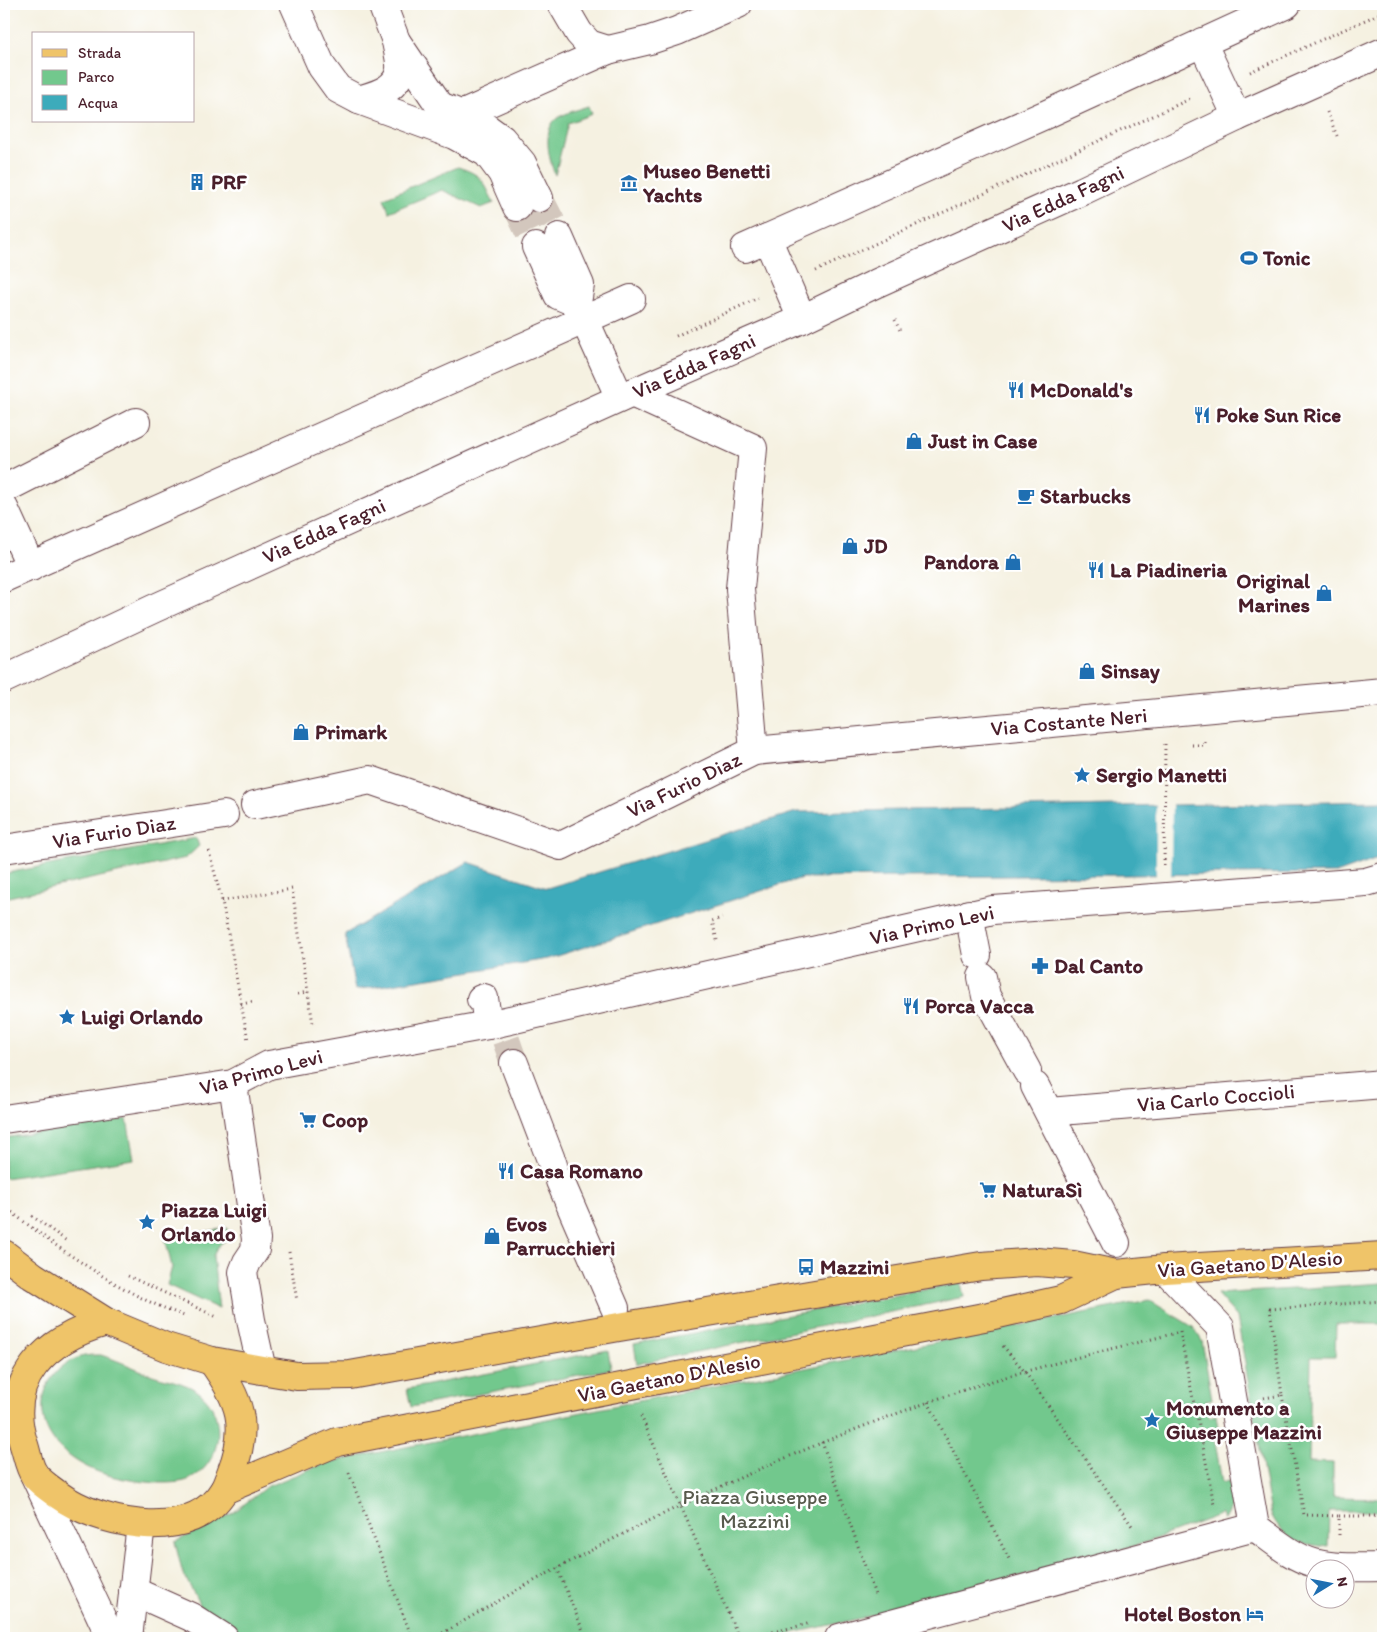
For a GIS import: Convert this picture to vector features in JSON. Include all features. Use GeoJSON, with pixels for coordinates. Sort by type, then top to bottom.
{"type":"FeatureCollection","features":[{"type":"Feature","properties":{"kind":"main road"},"geometry":{"type":"LineString","coordinates":[[4,1254],[33,1276],[106,1322],[166,1347],[212,1360],[237,1402],[241,1430],[240,1449],[224,1490],[210,1506],[192,1517],[176,1522],[141,1524],[107,1518],[80,1508],[58,1495],[34,1474],[4,1424]]}},
{"type":"Feature","properties":{"kind":"main road","name":"Via Gaetano D'Alesio"},"geometry":{"type":"LineString","coordinates":[[212,1360],[297,1376],[324,1377],[350,1375],[980,1266],[1037,1262],[1065,1264],[1116,1274],[1165,1269],[1383,1256]]}},
{"type":"Feature","properties":{"kind":"main road","name":"Via Gaetano D'Alesio"},"geometry":{"type":"LineString","coordinates":[[224,1490],[337,1442],[989,1316],[1061,1300],[1116,1274]]}},
{"type":"Feature","properties":{"kind":"main road"},"geometry":{"type":"LineString","coordinates":[[34,1474],[19,1431],[18,1407],[32,1366],[47,1351],[65,1338],[83,1328],[106,1322]]}},
{"type":"Feature","properties":{"kind":"street"},"geometry":{"type":"LineString","coordinates":[[294,4],[322,66],[338,90],[359,100],[454,135],[487,153],[528,202],[522,163],[502,139],[477,121],[440,106],[396,41]]}},
{"type":"Feature","properties":{"kind":"street"},"geometry":{"type":"LineString","coordinates":[[359,100],[383,93],[394,84],[400,69],[396,41],[382,4]]}},
{"type":"Feature","properties":{"kind":"street"},"geometry":{"type":"LineString","coordinates":[[562,4],[579,33],[588,44],[608,50]]}},
{"type":"Feature","properties":{"kind":"street"},"geometry":{"type":"LineString","coordinates":[[461,115],[608,50],[668,34],[738,4]]}},
{"type":"Feature","properties":{"kind":"street"},"geometry":{"type":"LineString","coordinates":[[802,319],[756,243],[1048,114],[1287,4]]}},
{"type":"Feature","properties":{"kind":"street"},"geometry":{"type":"LineString","coordinates":[[1202,42],[1237,117]]}},
{"type":"Feature","properties":{"kind":"street","name":"Via Edda Fagni"},"geometry":{"type":"LineString","coordinates":[[4,679],[153,609],[626,395],[802,319],[877,283],[1082,191],[1237,117],[1383,52]]}},
{"type":"Feature","properties":{"kind":"street"},"geometry":{"type":"LineString","coordinates":[[547,242],[580,285],[581,311],[626,395]]}},
{"type":"Feature","properties":{"kind":"street"},"geometry":{"type":"LineString","coordinates":[[4,578],[548,337],[581,311],[631,299]]}},
{"type":"Feature","properties":{"kind":"street","name":"Via Furio Diaz"},"geometry":{"type":"LineString","coordinates":[[256,805],[370,780],[561,846],[754,751],[740,590],[753,448],[626,395]]}},
{"type":"Feature","properties":{"kind":"street"},"geometry":{"type":"LineString","coordinates":[[4,489],[136,422]]}},
{"type":"Feature","properties":{"kind":"street"},"geometry":{"type":"LineString","coordinates":[[4,508],[32,567]]}},
{"type":"Feature","properties":{"kind":"street","name":"Via Costante Neri"},"geometry":{"type":"LineString","coordinates":[[754,751],[1383,692]]}},
{"type":"Feature","properties":{"kind":"street","name":"Via Furio Diaz"},"geometry":{"type":"LineString","coordinates":[[4,849],[224,815]]}},
{"type":"Feature","properties":{"kind":"street","name":"Via Primo Levi"},"geometry":{"type":"LineString","coordinates":[[4,1119],[232,1084],[270,1065],[318,1056],[502,1038],[969,914],[993,910],[1366,882],[1383,877]]}},
{"type":"Feature","properties":{"kind":"street"},"geometry":{"type":"LineString","coordinates":[[969,914],[986,996],[1049,1112],[1116,1243]]}},
{"type":"Feature","properties":{"kind":"street"},"geometry":{"type":"LineString","coordinates":[[481,998],[484,998],[502,1038],[556,1173],[615,1308]]}},
{"type":"Feature","properties":{"kind":"street"},"geometry":{"type":"LineString","coordinates":[[232,1084],[256,1239],[255,1250],[243,1272],[262,1370]]}},
{"type":"Feature","properties":{"kind":"street","name":"Via Carlo Coccioli"},"geometry":{"type":"LineString","coordinates":[[1049,1112],[1383,1084]]}},
{"type":"Feature","properties":{"kind":"street"},"geometry":{"type":"LineString","coordinates":[[1165,1269],[1220,1327],[1255,1527],[1290,1552],[1307,1560]]}},
{"type":"Feature","properties":{"kind":"street"},"geometry":{"type":"LineString","coordinates":[[34,1474],[111,1638]]}},
{"type":"Feature","properties":{"kind":"street"},"geometry":{"type":"LineString","coordinates":[[128,1638],[141,1524]]}},
{"type":"Feature","properties":{"kind":"street"},"geometry":{"type":"LineString","coordinates":[[839,1638],[1255,1527]]}},
{"type":"Feature","properties":{"kind":"street"},"geometry":{"type":"LineString","coordinates":[[1354,1567],[1383,1567]]}},
{"type":"Feature","properties":{"kind":"street"},"geometry":{"type":"LineString","coordinates":[[133,1591],[192,1617],[224,1638]]}},
{"type":"Feature","properties":{"kind":"path"},"geometry":{"type":"LineString","coordinates":[[1250,72],[1383,12]]}},
{"type":"Feature","properties":{"kind":"path"},"geometry":{"type":"LineString","coordinates":[[810,274],[1194,97]]}},
{"type":"Feature","properties":{"kind":"path"},"geometry":{"type":"LineString","coordinates":[[1324,107],[1337,136]]}},
{"type":"Feature","properties":{"kind":"path"},"geometry":{"type":"LineString","coordinates":[[672,337],[762,296]]}},
{"type":"Feature","properties":{"kind":"path"},"geometry":{"type":"LineString","coordinates":[[895,320],[901,333]]}},
{"type":"Feature","properties":{"kind":"path"},"geometry":{"type":"LineString","coordinates":[[1164,874],[1165,750]]}},
{"type":"Feature","properties":{"kind":"path"},"geometry":{"type":"LineString","coordinates":[[222,900],[292,890],[318,1056]]}},
{"type":"Feature","properties":{"kind":"path"},"geometry":{"type":"LineString","coordinates":[[720,949],[712,921],[722,918]]}},
{"type":"Feature","properties":{"kind":"path"},"geometry":{"type":"LineString","coordinates":[[298,994],[308,992]]}},
{"type":"Feature","properties":{"kind":"path"},"geometry":{"type":"LineString","coordinates":[[241,1004],[252,1002]]}},
{"type":"Feature","properties":{"kind":"path"},"geometry":{"type":"LineString","coordinates":[[4,1206],[32,1229],[88,1267],[134,1294],[186,1317]]}},
{"type":"Feature","properties":{"kind":"path"},"geometry":{"type":"LineString","coordinates":[[32,1216],[68,1242]]}},
{"type":"Feature","properties":{"kind":"path"},"geometry":{"type":"LineString","coordinates":[[128,1276],[222,1319]]}},
{"type":"Feature","properties":{"kind":"path"},"geometry":{"type":"LineString","coordinates":[[1383,1301],[1270,1309],[1282,1395],[1304,1515],[1383,1516]]}},
{"type":"Feature","properties":{"kind":"path"},"geometry":{"type":"LineString","coordinates":[[434,1638],[558,1568],[680,1506],[822,1442],[928,1402],[1025,1372],[1180,1332],[1214,1506]]}},
{"type":"Feature","properties":{"kind":"path"},"geometry":{"type":"LineString","coordinates":[[1000,1342],[1025,1372],[1132,1527]]}},
{"type":"Feature","properties":{"kind":"path"},"geometry":{"type":"LineString","coordinates":[[1257,1399],[1282,1395]]}},
{"type":"Feature","properties":{"kind":"path"},"geometry":{"type":"LineString","coordinates":[[928,1402],[1010,1560]]}},
{"type":"Feature","properties":{"kind":"path"},"geometry":{"type":"LineString","coordinates":[[638,1408],[739,1638]]}},
{"type":"Feature","properties":{"kind":"path"},"geometry":{"type":"LineString","coordinates":[[1196,1409],[1203,1408]]}},
{"type":"Feature","properties":{"kind":"path"},"geometry":{"type":"LineString","coordinates":[[822,1442],[875,1596]]}},
{"type":"Feature","properties":{"kind":"path"},"geometry":{"type":"LineString","coordinates":[[348,1470],[412,1638]]}},
{"type":"Feature","properties":{"kind":"path"},"geometry":{"type":"LineString","coordinates":[[1339,1516],[1339,1560]]}},
{"type":"Feature","properties":{"kind":"path"},"geometry":{"type":"LineString","coordinates":[[558,1568],[586,1638]]}},
{"type":"Feature","properties":{"kind":"path"},"geometry":{"type":"LineString","coordinates":[[748,1638],[813,1622]]}},
{"type":"Feature","properties":{"kind":"green space"},"geometry":{"type":"Polygon","coordinates":[[[589,106],[592,114],[568,123],[555,175],[548,144],[550,128],[559,117],[589,106]]]}},
{"type":"Feature","properties":{"kind":"green space"},"geometry":{"type":"Polygon","coordinates":[[[458,167],[473,173],[481,180],[494,203],[481,208],[442,190],[389,212],[384,198],[458,167]]]}},
{"type":"Feature","properties":{"kind":"green space"},"geometry":{"type":"Polygon","coordinates":[[[196,838],[199,846],[186,858],[4,898],[4,874],[196,838]]]}},
{"type":"Feature","properties":{"kind":"green space"},"geometry":{"type":"Polygon","coordinates":[[[127,1119],[134,1159],[4,1177],[4,1138],[127,1119]]]}},
{"type":"Feature","properties":{"kind":"green space"},"geometry":{"type":"Polygon","coordinates":[[[227,1228],[226,1240],[219,1245],[213,1256],[219,1309],[167,1285],[172,1267],[165,1238],[227,1228]]]}},
{"type":"Feature","properties":{"kind":"green space"},"geometry":{"type":"Polygon","coordinates":[[[961,1283],[964,1297],[637,1364],[634,1344],[961,1283]]]}},
{"type":"Feature","properties":{"kind":"green space"},"geometry":{"type":"Polygon","coordinates":[[[1383,1283],[1383,1324],[1336,1324],[1335,1357],[1311,1357],[1309,1462],[1333,1463],[1333,1497],[1383,1498],[1383,1511],[1329,1511],[1328,1547],[1294,1540],[1282,1531],[1271,1514],[1237,1317],[1217,1294],[1383,1283]]]}},
{"type":"Feature","properties":{"kind":"green space","name":"Piazza Giuseppe Mazzini"},"geometry":{"type":"Polygon","coordinates":[[[1149,1300],[1193,1327],[1202,1341],[1212,1399],[1206,1400],[1209,1417],[1216,1415],[1218,1428],[1213,1429],[1222,1483],[1229,1482],[1231,1507],[1224,1521],[1222,1514],[1141,1544],[862,1618],[770,1638],[242,1638],[203,1611],[182,1571],[175,1542],[233,1513],[266,1487],[325,1463],[1149,1300]]]}},
{"type":"Feature","properties":{"kind":"green space"},"geometry":{"type":"Polygon","coordinates":[[[608,1350],[611,1369],[411,1407],[407,1389],[608,1350]]]}},
{"type":"Feature","properties":{"kind":"green space"},"geometry":{"type":"Polygon","coordinates":[[[91,1355],[101,1355],[188,1386],[200,1393],[209,1403],[215,1414],[218,1426],[218,1439],[215,1451],[201,1472],[190,1479],[179,1482],[160,1483],[120,1478],[95,1471],[72,1458],[61,1449],[52,1438],[46,1426],[43,1413],[43,1400],[47,1387],[53,1376],[63,1366],[75,1359],[91,1355]]]}},
{"type":"Feature","properties":{"kind":"water"},"geometry":{"type":"Polygon","coordinates":[[[1383,801],[1383,857],[1339,873],[802,878],[547,959],[355,990],[345,934],[468,862],[547,888],[796,812],[1383,801]]]}},
{"type":"Feature","properties":{"kind":"pier"},"geometry":{"type":"Polygon","coordinates":[[[1156,802],[1172,802],[1171,877],[1156,877],[1156,802]]]}},
{"type":"Feature","properties":{"kind":"tunnel"},"geometry":{"type":"LineString","coordinates":[[539,198],[559,237]]}},
{"type":"Feature","properties":{"kind":"tunnel"},"geometry":{"type":"LineString","coordinates":[[517,207],[536,247]]}},
{"type":"Feature","properties":{"kind":"tunnel"},"geometry":{"type":"LineString","coordinates":[[506,1040],[514,1063]]}},
{"type":"Feature","properties":{"kind":"place","name":"PRF"},"geometry":{"type":"Point","coordinates":[197,182]}},
{"type":"Feature","properties":{"kind":"place","name":"Museo Benetti Yachts"},"geometry":{"type":"Point","coordinates":[629,183]}},
{"type":"Feature","properties":{"kind":"place","name":"Tonic"},"geometry":{"type":"Point","coordinates":[1249,258]}},
{"type":"Feature","properties":{"kind":"place","name":"McDonald's"},"geometry":{"type":"Point","coordinates":[1016,390]}},
{"type":"Feature","properties":{"kind":"place","name":"Poke Sun Rice"},"geometry":{"type":"Point","coordinates":[1202,415]}},
{"type":"Feature","properties":{"kind":"place","name":"Just in Case"},"geometry":{"type":"Point","coordinates":[914,441]}},
{"type":"Feature","properties":{"kind":"place","name":"Starbucks"},"geometry":{"type":"Point","coordinates":[1026,496]}},
{"type":"Feature","properties":{"kind":"place","name":"JD"},"geometry":{"type":"Point","coordinates":[850,546]}},
{"type":"Feature","properties":{"kind":"place","name":"Pandora"},"geometry":{"type":"Point","coordinates":[1013,562]}},
{"type":"Feature","properties":{"kind":"place","name":"La Piadineria"},"geometry":{"type":"Point","coordinates":[1096,570]}},
{"type":"Feature","properties":{"kind":"place","name":"Original Marines"},"geometry":{"type":"Point","coordinates":[1324,593]}},
{"type":"Feature","properties":{"kind":"place","name":"Sinsay"},"geometry":{"type":"Point","coordinates":[1087,671]}},
{"type":"Feature","properties":{"kind":"place","name":"Primark"},"geometry":{"type":"Point","coordinates":[301,732]}},
{"type":"Feature","properties":{"kind":"place","name":"Sergio Manetti"},"geometry":{"type":"Point","coordinates":[1082,775]}},
{"type":"Feature","properties":{"kind":"place","name":"Dal Canto"},"geometry":{"type":"Point","coordinates":[1040,966]}},
{"type":"Feature","properties":{"kind":"place","name":"Porca Vacca"},"geometry":{"type":"Point","coordinates":[911,1006]}},
{"type":"Feature","properties":{"kind":"place","name":"Luigi Orlando"},"geometry":{"type":"Point","coordinates":[67,1017]}},
{"type":"Feature","properties":{"kind":"place","name":"Coop"},"geometry":{"type":"Point","coordinates":[308,1120]}},
{"type":"Feature","properties":{"kind":"place","name":"Casa Romano"},"geometry":{"type":"Point","coordinates":[506,1171]}},
{"type":"Feature","properties":{"kind":"place","name":"NaturaSì"},"geometry":{"type":"Point","coordinates":[988,1190]}},
{"type":"Feature","properties":{"kind":"place","name":"Piazza Luigi Orlando"},"geometry":{"type":"Point","coordinates":[147,1222]}},
{"type":"Feature","properties":{"kind":"place","name":"Evos Parrucchieri"},"geometry":{"type":"Point","coordinates":[492,1236]}},
{"type":"Feature","properties":{"kind":"place","name":"Mazzini"},"geometry":{"type":"Point","coordinates":[806,1267]}},
{"type":"Feature","properties":{"kind":"place","name":"Monumento a Giuseppe Mazzini"},"geometry":{"type":"Point","coordinates":[1152,1420]}},
{"type":"Feature","properties":{"kind":"place","name":"Hotel Boston"},"geometry":{"type":"Point","coordinates":[1255,1614]}}]}
